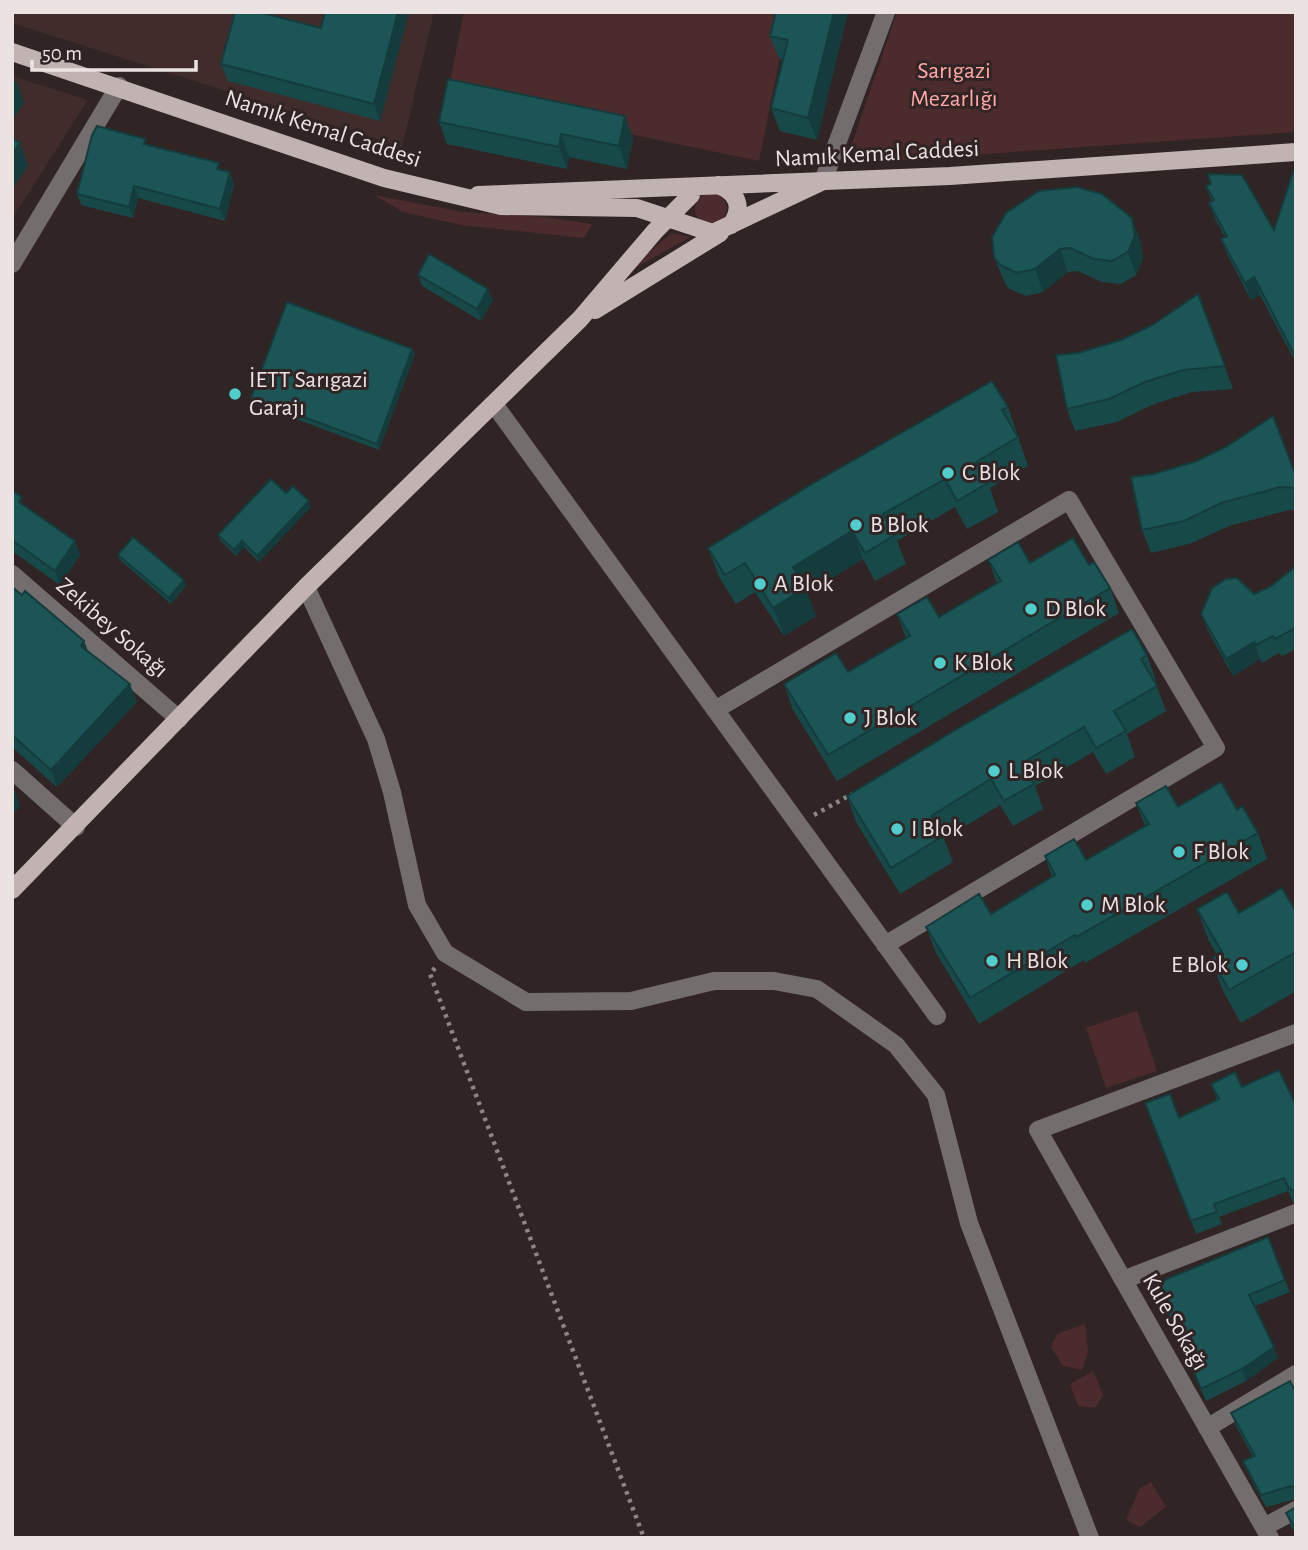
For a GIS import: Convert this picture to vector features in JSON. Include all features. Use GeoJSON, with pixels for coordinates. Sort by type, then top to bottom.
{"type":"FeatureCollection","features":[{"type":"Feature","properties":{"kind":"main road","name":"Namık Kemal Caddesi"},"geometry":{"type":"LineString","coordinates":[[12,52],[384,178],[501,206],[636,208],[669,216],[700,230]]}},
{"type":"Feature","properties":{"kind":"main road","name":"Namık Kemal Caddesi"},"geometry":{"type":"LineString","coordinates":[[461,195],[704,188],[1296,152]]}},
{"type":"Feature","properties":{"kind":"main road"},"geometry":{"type":"LineString","coordinates":[[704,188],[687,208],[688,217],[700,230],[713,233],[823,181]]}},
{"type":"Feature","properties":{"kind":"main road"},"geometry":{"type":"LineString","coordinates":[[12,890],[306,587],[580,320],[669,216],[704,188],[729,189],[738,202],[738,211],[728,227],[580,320]]}},
{"type":"Feature","properties":{"kind":"street"},"geometry":{"type":"LineString","coordinates":[[823,181],[886,12]]}},
{"type":"Feature","properties":{"kind":"street"},"geometry":{"type":"LineString","coordinates":[[12,264],[118,86]]}},
{"type":"Feature","properties":{"kind":"street"},"geometry":{"type":"LineString","coordinates":[[494,404],[936,1016]]}},
{"type":"Feature","properties":{"kind":"street"},"geometry":{"type":"LineString","coordinates":[[716,710],[1069,500],[1216,748],[885,945]]}},
{"type":"Feature","properties":{"kind":"street","name":"Zekibey Sokağı"},"geometry":{"type":"LineString","coordinates":[[12,575],[179,719]]}},
{"type":"Feature","properties":{"kind":"street"},"geometry":{"type":"LineString","coordinates":[[306,587],[376,739],[392,792],[416,905],[445,953],[526,1002],[631,1001],[714,981],[774,981],[817,989],[896,1045],[936,1095],[969,1223],[1090,1538]]}},
{"type":"Feature","properties":{"kind":"street"},"geometry":{"type":"LineString","coordinates":[[12,770],[76,827]]}},
{"type":"Feature","properties":{"kind":"street","name":"Kule Sokağı"},"geometry":{"type":"LineString","coordinates":[[1267,1532],[1038,1130],[1296,1033]]}},
{"type":"Feature","properties":{"kind":"street"},"geometry":{"type":"LineString","coordinates":[[1123,1280],[1296,1213]]}},
{"type":"Feature","properties":{"kind":"street"},"geometry":{"type":"LineString","coordinates":[[1207,1428],[1296,1374]]}},
{"type":"Feature","properties":{"kind":"street"},"geometry":{"type":"LineString","coordinates":[[1267,1532],[1296,1510]]}},
{"type":"Feature","properties":{"kind":"path"},"geometry":{"type":"LineString","coordinates":[[798,825],[858,790]]}},
{"type":"Feature","properties":{"kind":"path"},"geometry":{"type":"LineString","coordinates":[[445,953],[430,974],[644,1538]]}},
{"type":"Feature","properties":{"kind":"shaded area"},"geometry":{"type":"Polygon","coordinates":[[[12,12],[434,12],[402,147],[12,23],[12,12]]]}},
{"type":"Feature","properties":{"kind":"shaded area"},"geometry":{"type":"Polygon","coordinates":[[[12,76],[88,100],[12,219],[12,76]]]}},
{"type":"Feature","properties":{"kind":"green space"},"geometry":{"type":"Polygon","coordinates":[[[464,12],[789,12],[759,161],[447,96],[464,12]]]}},
{"type":"Feature","properties":{"kind":"green space","name":"Sarıgazi Mezarlığı"},"geometry":{"type":"Polygon","coordinates":[[[897,12],[1296,12],[1296,132],[845,164],[897,12]]]}},
{"type":"Feature","properties":{"kind":"green space"},"geometry":{"type":"Polygon","coordinates":[[[711,193],[722,198],[727,209],[722,220],[711,225],[700,220],[695,209],[700,198],[711,193]]]}},
{"type":"Feature","properties":{"kind":"green space"},"geometry":{"type":"Polygon","coordinates":[[[374,195],[463,212],[545,217],[592,224],[584,238],[461,225],[403,212],[374,195]]]}},
{"type":"Feature","properties":{"kind":"green space"},"geometry":{"type":"Polygon","coordinates":[[[672,233],[690,237],[618,278],[672,233]]]}},
{"type":"Feature","properties":{"kind":"green space"},"geometry":{"type":"Polygon","coordinates":[[[1137,1011],[1157,1071],[1106,1088],[1086,1028],[1137,1011]]]}},
{"type":"Feature","properties":{"kind":"green space"},"geometry":{"type":"Polygon","coordinates":[[[1085,1324],[1088,1352],[1082,1370],[1063,1366],[1051,1347],[1057,1334],[1085,1324]]]}},
{"type":"Feature","properties":{"kind":"green space"},"geometry":{"type":"Polygon","coordinates":[[[1093,1371],[1103,1395],[1095,1408],[1078,1406],[1070,1384],[1093,1371]]]}},
{"type":"Feature","properties":{"kind":"green space"},"geometry":{"type":"Polygon","coordinates":[[[1151,1482],[1166,1507],[1140,1527],[1126,1520],[1140,1488],[1151,1482]]]}},
{"type":"Feature","properties":{"kind":"building"},"geometry":{"type":"Polygon","coordinates":[[[235,12],[259,12],[321,28],[325,12],[398,12],[374,104],[221,64],[235,12]]]}},
{"type":"Feature","properties":{"kind":"building"},"geometry":{"type":"Polygon","coordinates":[[[776,12],[834,12],[808,118],[771,108],[788,40],[770,36],[776,12]]]}},
{"type":"Feature","properties":{"kind":"building"},"geometry":{"type":"Polygon","coordinates":[[[448,79],[625,116],[619,146],[561,134],[559,147],[439,122],[448,79]]]}},
{"type":"Feature","properties":{"kind":"building"},"geometry":{"type":"Polygon","coordinates":[[[97,126],[146,139],[144,144],[219,163],[217,169],[230,172],[220,209],[134,186],[129,207],[77,194],[92,135],[97,126]]]}},
{"type":"Feature","properties":{"kind":"building"},"geometry":{"type":"Polygon","coordinates":[[[12,138],[20,143],[12,154],[12,138]]]}},
{"type":"Feature","properties":{"kind":"building"},"geometry":{"type":"Polygon","coordinates":[[[1296,163],[1296,358],[1254,277],[1245,283],[1221,239],[1227,236],[1209,203],[1214,200],[1206,186],[1211,184],[1208,174],[1242,175],[1274,230],[1296,163]]]}},
{"type":"Feature","properties":{"kind":"building"},"geometry":{"type":"Polygon","coordinates":[[[1077,187],[1102,194],[1132,218],[1135,236],[1128,252],[1112,261],[1094,259],[1070,248],[1060,249],[1035,269],[1017,273],[1000,265],[994,257],[992,237],[1006,213],[1039,191],[1077,187]]]}},
{"type":"Feature","properties":{"kind":"building"},"geometry":{"type":"Polygon","coordinates":[[[429,254],[488,289],[477,309],[418,275],[429,254]]]}},
{"type":"Feature","properties":{"kind":"building"},"geometry":{"type":"Polygon","coordinates":[[[1198,294],[1225,366],[1184,370],[1145,382],[1109,399],[1067,409],[1056,355],[1078,353],[1121,340],[1151,326],[1198,294]]]}},
{"type":"Feature","properties":{"kind":"building"},"geometry":{"type":"Polygon","coordinates":[[[287,302],[412,349],[377,444],[251,398],[287,302]]]}},
{"type":"Feature","properties":{"kind":"building"},"geometry":{"type":"Polygon","coordinates":[[[992,381],[1008,407],[1002,410],[1018,437],[976,462],[988,483],[957,501],[945,479],[883,514],[895,535],[865,553],[852,531],[793,567],[805,588],[773,608],[745,563],[725,575],[708,548],[812,484],[992,381]]]}},
{"type":"Feature","properties":{"kind":"building"},"geometry":{"type":"Polygon","coordinates":[[[1273,416],[1296,476],[1296,488],[1280,487],[1221,503],[1184,521],[1142,530],[1131,477],[1154,474],[1197,461],[1226,447],[1273,416]]]}},
{"type":"Feature","properties":{"kind":"building"},"geometry":{"type":"Polygon","coordinates":[[[271,479],[286,493],[293,486],[309,501],[257,556],[242,541],[234,550],[218,535],[271,479]]]}},
{"type":"Feature","properties":{"kind":"building"},"geometry":{"type":"Polygon","coordinates":[[[12,491],[22,497],[19,502],[75,541],[55,571],[12,540],[12,491]]]}},
{"type":"Feature","properties":{"kind":"building"},"geometry":{"type":"Polygon","coordinates":[[[133,537],[184,580],[169,598],[118,555],[133,537]]]}},
{"type":"Feature","properties":{"kind":"building"},"geometry":{"type":"Polygon","coordinates":[[[1073,538],[1089,565],[1094,562],[1110,588],[828,755],[784,684],[836,653],[848,672],[910,636],[897,614],[927,597],[939,617],[1001,581],[988,560],[1018,542],[1030,563],[1073,538]]]}},
{"type":"Feature","properties":{"kind":"building"},"geometry":{"type":"Polygon","coordinates":[[[1296,566],[1296,628],[1275,639],[1273,636],[1256,645],[1254,642],[1226,659],[1201,614],[1212,588],[1226,579],[1237,578],[1254,594],[1270,587],[1296,566]]]}},
{"type":"Feature","properties":{"kind":"building"},"geometry":{"type":"Polygon","coordinates":[[[12,587],[22,595],[25,591],[84,641],[81,646],[130,684],[51,770],[12,735],[12,587]]]}},
{"type":"Feature","properties":{"kind":"building"},"geometry":{"type":"Polygon","coordinates":[[[1132,629],[1147,655],[1141,659],[1157,686],[1114,711],[1126,731],[1096,748],[1084,727],[1022,763],[1034,784],[1004,801],[991,779],[931,816],[943,836],[891,868],[847,796],[957,729],[1132,629]]]}},
{"type":"Feature","properties":{"kind":"building"},"geometry":{"type":"Polygon","coordinates":[[[1221,782],[1237,810],[1242,806],[1258,833],[1076,937],[1075,935],[970,998],[926,927],[979,894],[991,914],[1055,875],[1045,856],[1074,839],[1086,860],[1149,824],[1136,803],[1166,786],[1178,807],[1221,782]]]}},
{"type":"Feature","properties":{"kind":"building"},"geometry":{"type":"Polygon","coordinates":[[[1282,888],[1296,912],[1296,952],[1229,990],[1211,959],[1222,952],[1197,909],[1227,892],[1239,913],[1282,888]]]}},
{"type":"Feature","properties":{"kind":"building"},"geometry":{"type":"Polygon","coordinates":[[[1279,1070],[1296,1105],[1296,1191],[1289,1189],[1284,1178],[1214,1204],[1217,1212],[1191,1221],[1145,1103],[1170,1094],[1179,1118],[1219,1099],[1211,1084],[1235,1072],[1242,1087],[1279,1070]]]}},
{"type":"Feature","properties":{"kind":"building"},"geometry":{"type":"Polygon","coordinates":[[[1268,1237],[1285,1280],[1249,1295],[1274,1347],[1242,1369],[1201,1389],[1155,1284],[1268,1237]]]}},
{"type":"Feature","properties":{"kind":"building"},"geometry":{"type":"Polygon","coordinates":[[[1290,1381],[1296,1393],[1296,1488],[1291,1486],[1261,1495],[1243,1461],[1255,1456],[1231,1413],[1290,1381]]]}},
{"type":"Feature","properties":{"kind":"building"},"geometry":{"type":"Polygon","coordinates":[[[1296,1507],[1296,1529],[1286,1513],[1296,1507]]]}},
{"type":"Feature","properties":{"kind":"place","name":"İETT Sarıgazi Garajı"},"geometry":{"type":"Point","coordinates":[235,394]}},
{"type":"Feature","properties":{"kind":"place","name":"C Blok"},"geometry":{"type":"Point","coordinates":[948,473]}},
{"type":"Feature","properties":{"kind":"place","name":"B Blok"},"geometry":{"type":"Point","coordinates":[856,525]}},
{"type":"Feature","properties":{"kind":"place","name":"A Blok"},"geometry":{"type":"Point","coordinates":[760,584]}},
{"type":"Feature","properties":{"kind":"place","name":"D Blok"},"geometry":{"type":"Point","coordinates":[1031,609]}},
{"type":"Feature","properties":{"kind":"place","name":"K Blok"},"geometry":{"type":"Point","coordinates":[940,663]}},
{"type":"Feature","properties":{"kind":"place","name":"J Blok"},"geometry":{"type":"Point","coordinates":[850,718]}},
{"type":"Feature","properties":{"kind":"place","name":"L Blok"},"geometry":{"type":"Point","coordinates":[994,771]}},
{"type":"Feature","properties":{"kind":"place","name":"I Blok"},"geometry":{"type":"Point","coordinates":[897,829]}},
{"type":"Feature","properties":{"kind":"place","name":"F Blok"},"geometry":{"type":"Point","coordinates":[1179,852]}},
{"type":"Feature","properties":{"kind":"place","name":"M Blok"},"geometry":{"type":"Point","coordinates":[1087,905]}},
{"type":"Feature","properties":{"kind":"place","name":"H Blok"},"geometry":{"type":"Point","coordinates":[992,961]}},
{"type":"Feature","properties":{"kind":"place","name":"E Blok"},"geometry":{"type":"Point","coordinates":[1242,965]}}]}
